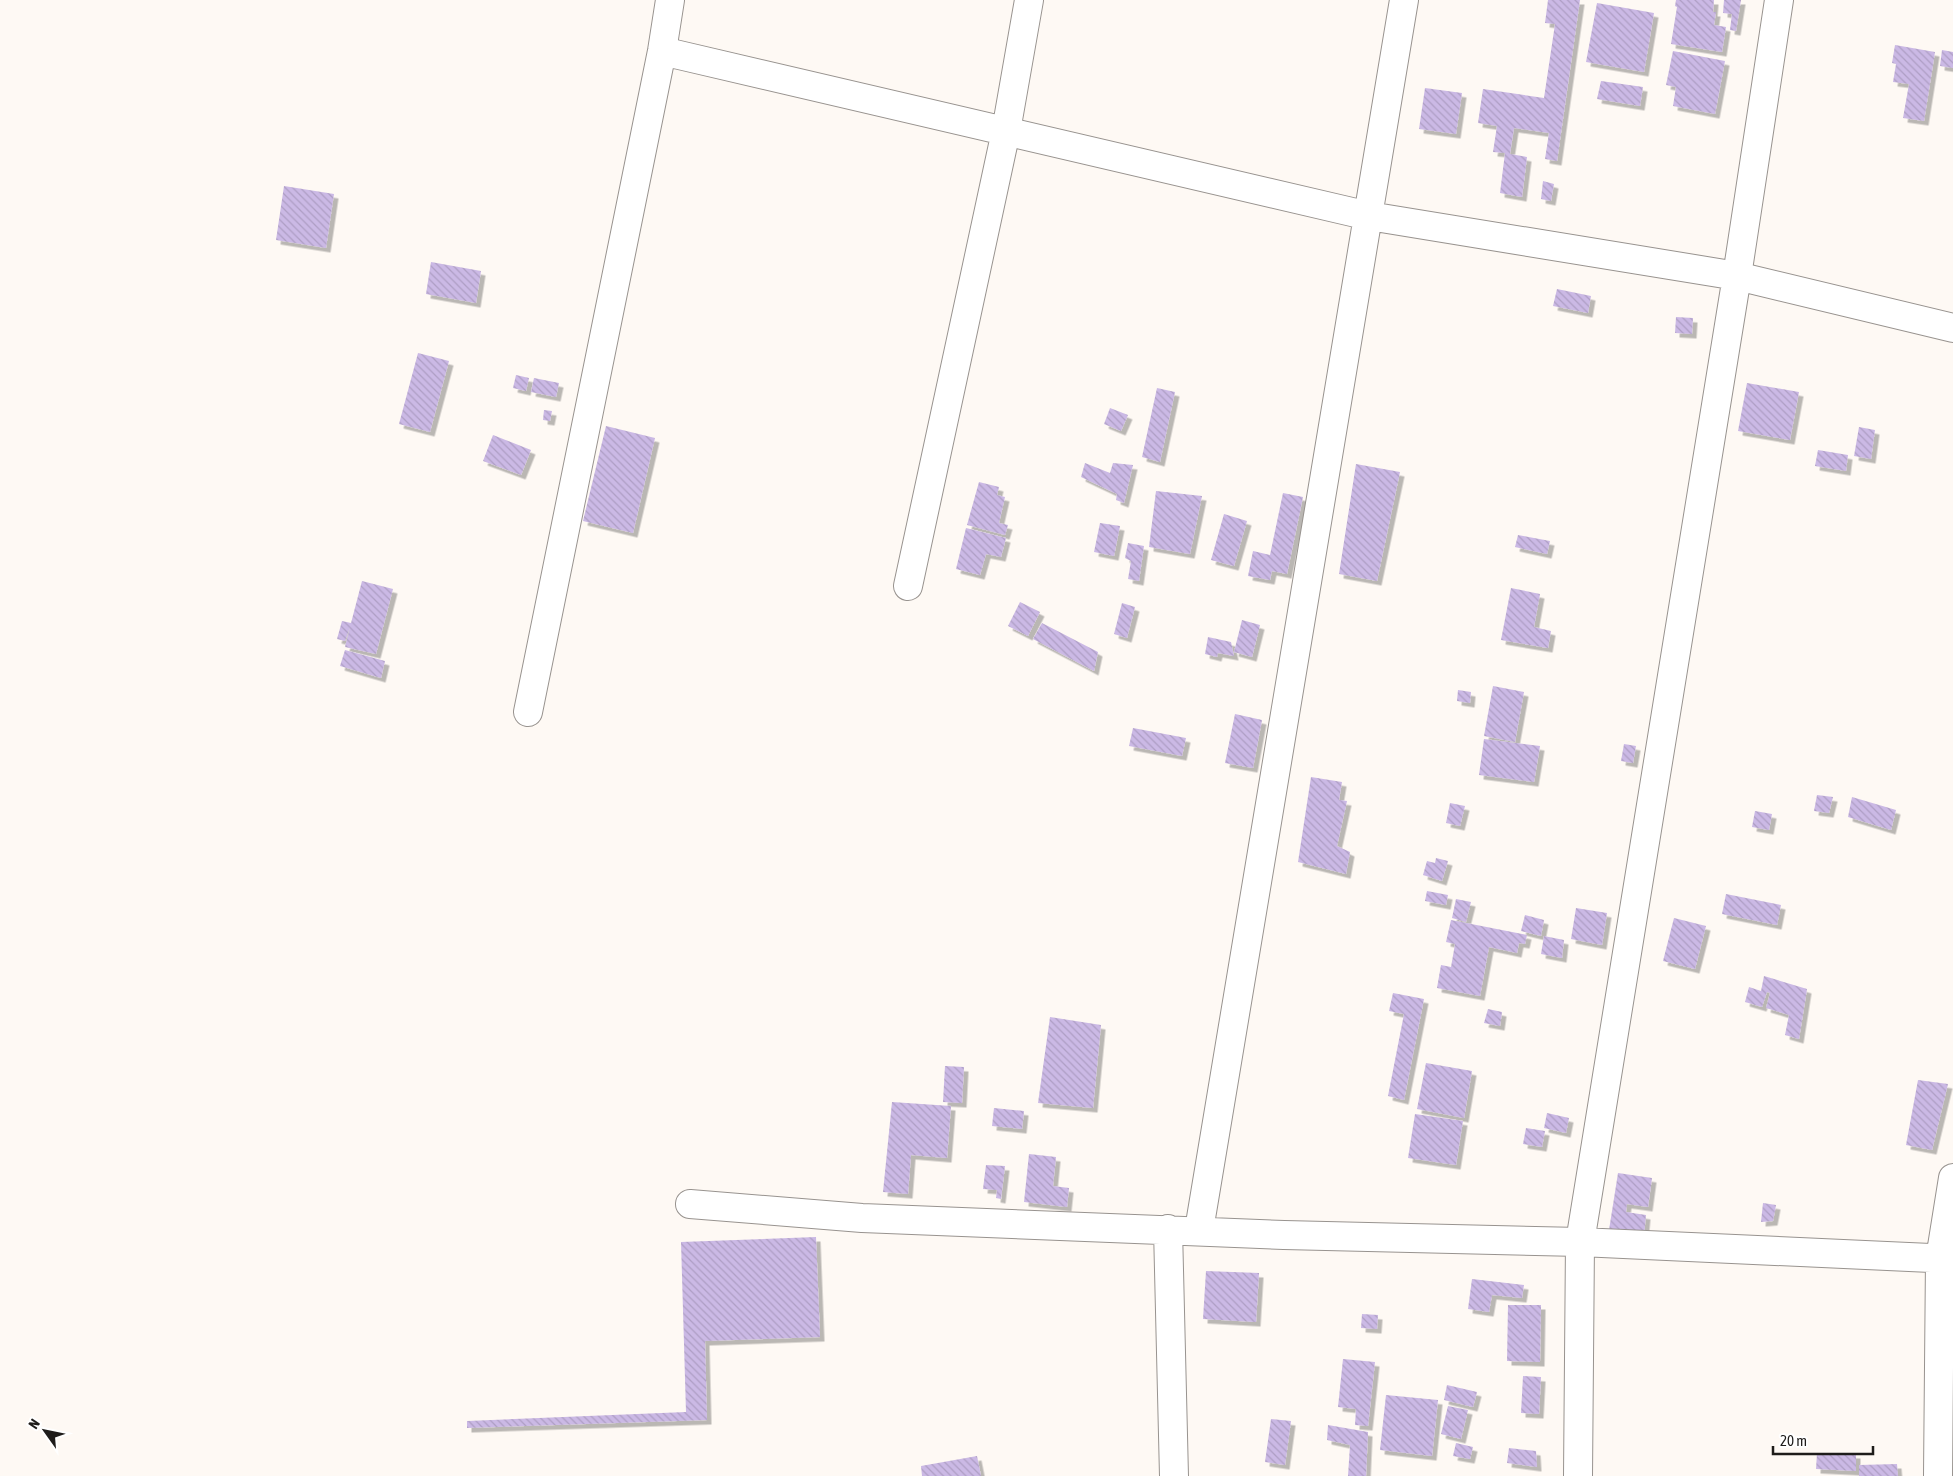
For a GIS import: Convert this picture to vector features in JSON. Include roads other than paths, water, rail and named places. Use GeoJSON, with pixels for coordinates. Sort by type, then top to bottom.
{"type":"FeatureCollection","features":[{"type":"Feature","properties":{"kind":"street"},"geometry":{"type":"LineString","coordinates":[[528,712],[662,51],[670,0]]}},
{"type":"Feature","properties":{"kind":"street"},"geometry":{"type":"LineString","coordinates":[[908,586],[1006,131],[1029,0]]}},
{"type":"Feature","properties":{"kind":"street"},"geometry":{"type":"LineString","coordinates":[[1199,1230],[1404,0]]}},
{"type":"Feature","properties":{"kind":"street"},"geometry":{"type":"LineString","coordinates":[[1578,1476],[1580,1242],[1737,276],[1778,0]]}},
{"type":"Feature","properties":{"kind":"street"},"geometry":{"type":"LineString","coordinates":[[662,51],[1369,216],[1737,276],[1953,328]]}},
{"type":"Feature","properties":{"kind":"street"},"geometry":{"type":"LineString","coordinates":[[1938,1476],[1946,1259],[1953,1178]]}},
{"type":"Feature","properties":{"kind":"street"},"geometry":{"type":"LineString","coordinates":[[690,1204],[862,1218],[1199,1230],[1284,1235],[1580,1242],[1946,1259]]}},
{"type":"Feature","properties":{"kind":"street"},"geometry":{"type":"LineString","coordinates":[[1168,1230],[1174,1476]]}}]}
